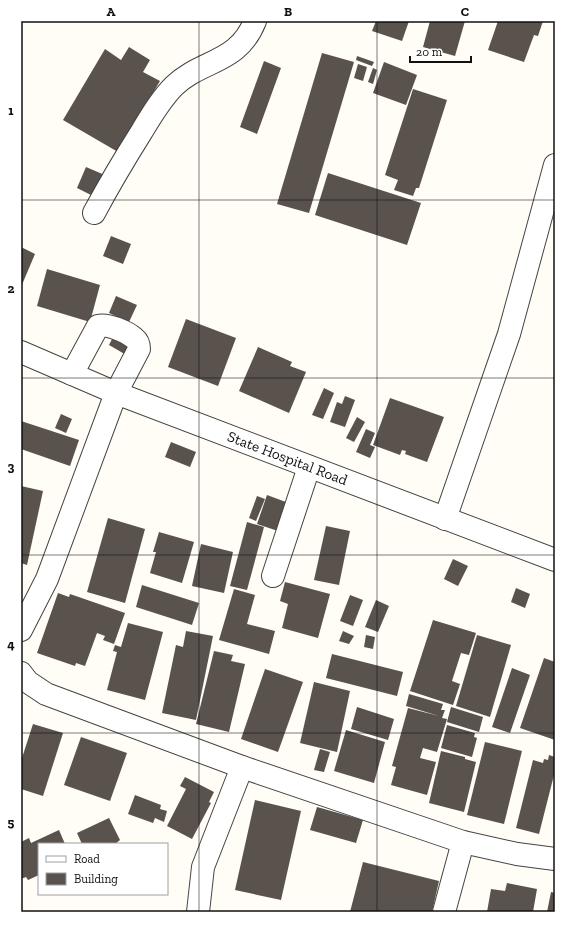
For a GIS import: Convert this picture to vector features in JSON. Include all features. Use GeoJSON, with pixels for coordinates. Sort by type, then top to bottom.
{"type":"FeatureCollection","features":[{"type":"Feature","properties":{"kind":"street"},"geometry":{"type":"LineString","coordinates":[[94,213],[115,174],[157,106],[174,86],[191,73],[227,56],[241,45],[255,21]]}},
{"type":"Feature","properties":{"kind":"street"},"geometry":{"type":"LineString","coordinates":[[445,519],[509,334],[555,165]]}},
{"type":"Feature","properties":{"kind":"street"},"geometry":{"type":"LineString","coordinates":[[21,630],[47,579],[116,393],[139,349],[139,344],[134,337],[106,325],[98,326],[95,329],[72,374]]}},
{"type":"Feature","properties":{"kind":"street","name":"State Hospital Road"},"geometry":{"type":"LineString","coordinates":[[21,352],[116,393],[555,560]]}},
{"type":"Feature","properties":{"kind":"street"},"geometry":{"type":"LineString","coordinates":[[272,576],[309,467]]}},
{"type":"Feature","properties":{"kind":"street"},"geometry":{"type":"LineString","coordinates":[[21,673],[28,682],[46,694],[242,767],[463,842],[517,854],[555,859]]}},
{"type":"Feature","properties":{"kind":"street"},"geometry":{"type":"LineString","coordinates":[[198,912],[203,867],[242,767]]}},
{"type":"Feature","properties":{"kind":"street"},"geometry":{"type":"LineString","coordinates":[[444,912],[463,842]]}},
{"type":"Feature","properties":{"kind":"building"},"geometry":{"type":"Polygon","coordinates":[[[376,21],[409,21],[402,41],[372,31],[376,21]]]}},
{"type":"Feature","properties":{"kind":"building"},"geometry":{"type":"Polygon","coordinates":[[[430,21],[465,21],[455,56],[423,47],[430,21]]]}},
{"type":"Feature","properties":{"kind":"building"},"geometry":{"type":"Polygon","coordinates":[[[498,21],[543,21],[538,36],[534,35],[524,62],[488,50],[498,21]]]}},
{"type":"Feature","properties":{"kind":"building"},"geometry":{"type":"Polygon","coordinates":[[[129,47],[150,60],[143,72],[160,81],[118,152],[63,120],[105,49],[121,60],[129,47]]]}},
{"type":"Feature","properties":{"kind":"building"},"geometry":{"type":"Polygon","coordinates":[[[322,53],[354,62],[309,213],[277,204],[322,53]]]}},
{"type":"Feature","properties":{"kind":"building"},"geometry":{"type":"Polygon","coordinates":[[[357,56],[374,62],[372,66],[356,60],[357,56]]]}},
{"type":"Feature","properties":{"kind":"building"},"geometry":{"type":"Polygon","coordinates":[[[264,61],[281,68],[257,134],[240,127],[264,61]]]}},
{"type":"Feature","properties":{"kind":"building"},"geometry":{"type":"Polygon","coordinates":[[[384,62],[417,75],[406,105],[373,93],[384,62]]]}},
{"type":"Feature","properties":{"kind":"building"},"geometry":{"type":"Polygon","coordinates":[[[358,64],[367,67],[363,81],[354,78],[358,64]]]}},
{"type":"Feature","properties":{"kind":"building"},"geometry":{"type":"Polygon","coordinates":[[[373,68],[377,70],[373,84],[368,82],[373,68]]]}},
{"type":"Feature","properties":{"kind":"building"},"geometry":{"type":"Polygon","coordinates":[[[413,89],[447,100],[419,188],[416,188],[413,196],[394,190],[398,180],[385,175],[413,89]]]}},
{"type":"Feature","properties":{"kind":"building"},"geometry":{"type":"Polygon","coordinates":[[[86,167],[107,176],[97,198],[77,188],[86,167]]]}},
{"type":"Feature","properties":{"kind":"building"},"geometry":{"type":"Polygon","coordinates":[[[328,173],[421,203],[407,245],[315,215],[328,173]]]}},
{"type":"Feature","properties":{"kind":"building"},"geometry":{"type":"Polygon","coordinates":[[[111,236],[131,244],[123,264],[103,256],[111,236]]]}},
{"type":"Feature","properties":{"kind":"building"},"geometry":{"type":"Polygon","coordinates":[[[21,247],[35,254],[21,287],[21,247]]]}},
{"type":"Feature","properties":{"kind":"building"},"geometry":{"type":"Polygon","coordinates":[[[47,269],[100,285],[90,322],[37,306],[47,269]]]}},
{"type":"Feature","properties":{"kind":"building"},"geometry":{"type":"Polygon","coordinates":[[[116,296],[137,305],[129,322],[109,313],[116,296]]]}},
{"type":"Feature","properties":{"kind":"building"},"geometry":{"type":"Polygon","coordinates":[[[186,319],[236,338],[218,386],[168,367],[186,319]]]}},
{"type":"Feature","properties":{"kind":"building"},"geometry":{"type":"Polygon","coordinates":[[[116,331],[135,342],[128,356],[109,345],[116,331]]]}},
{"type":"Feature","properties":{"kind":"building"},"geometry":{"type":"Polygon","coordinates":[[[258,347],[292,362],[290,366],[306,372],[289,413],[239,391],[258,347]]]}},
{"type":"Feature","properties":{"kind":"building"},"geometry":{"type":"Polygon","coordinates":[[[324,388],[334,393],[323,419],[312,415],[324,388]]]}},
{"type":"Feature","properties":{"kind":"building"},"geometry":{"type":"Polygon","coordinates":[[[345,396],[355,400],[345,427],[330,422],[337,402],[342,404],[345,396]]]}},
{"type":"Feature","properties":{"kind":"building"},"geometry":{"type":"Polygon","coordinates":[[[390,398],[444,417],[427,462],[405,454],[406,451],[402,450],[400,455],[373,445],[390,398]]]}},
{"type":"Feature","properties":{"kind":"building"},"geometry":{"type":"Polygon","coordinates":[[[61,414],[72,419],[66,433],[55,428],[61,414]]]}},
{"type":"Feature","properties":{"kind":"building"},"geometry":{"type":"Polygon","coordinates":[[[357,417],[365,422],[354,442],[346,438],[357,417]]]}},
{"type":"Feature","properties":{"kind":"building"},"geometry":{"type":"Polygon","coordinates":[[[21,421],[79,440],[70,466],[21,449],[21,421]]]}},
{"type":"Feature","properties":{"kind":"building"},"geometry":{"type":"Polygon","coordinates":[[[366,429],[375,433],[370,445],[375,447],[370,458],[356,452],[366,429]]]}},
{"type":"Feature","properties":{"kind":"building"},"geometry":{"type":"Polygon","coordinates":[[[171,442],[196,452],[190,467],[165,457],[171,442]]]}},
{"type":"Feature","properties":{"kind":"building"},"geometry":{"type":"Polygon","coordinates":[[[21,486],[43,491],[27,565],[21,563],[21,486]]]}},
{"type":"Feature","properties":{"kind":"building"},"geometry":{"type":"Polygon","coordinates":[[[267,495],[294,505],[284,533],[257,524],[267,495]]]}},
{"type":"Feature","properties":{"kind":"building"},"geometry":{"type":"Polygon","coordinates":[[[257,496],[265,499],[256,521],[249,518],[257,496]]]}},
{"type":"Feature","properties":{"kind":"building"},"geometry":{"type":"Polygon","coordinates":[[[108,518],[145,529],[125,603],[87,592],[108,518]]]}},
{"type":"Feature","properties":{"kind":"building"},"geometry":{"type":"Polygon","coordinates":[[[247,522],[264,527],[247,590],[230,586],[247,522]]]}},
{"type":"Feature","properties":{"kind":"building"},"geometry":{"type":"Polygon","coordinates":[[[326,526],[350,531],[339,585],[314,580],[326,526]]]}},
{"type":"Feature","properties":{"kind":"building"},"geometry":{"type":"Polygon","coordinates":[[[159,532],[194,542],[182,583],[150,573],[156,552],[153,552],[159,532]]]}},
{"type":"Feature","properties":{"kind":"building"},"geometry":{"type":"Polygon","coordinates":[[[201,544],[233,552],[224,593],[192,586],[201,544]]]}},
{"type":"Feature","properties":{"kind":"building"},"geometry":{"type":"Polygon","coordinates":[[[453,559],[468,566],[458,586],[444,579],[453,559]]]}},
{"type":"Feature","properties":{"kind":"building"},"geometry":{"type":"Polygon","coordinates":[[[285,582],[330,594],[318,638],[282,628],[288,604],[280,601],[285,582]]]}},
{"type":"Feature","properties":{"kind":"building"},"geometry":{"type":"Polygon","coordinates":[[[142,585],[199,603],[192,625],[136,607],[142,585]]]}},
{"type":"Feature","properties":{"kind":"building"},"geometry":{"type":"Polygon","coordinates":[[[516,588],[530,594],[525,608],[511,602],[516,588]]]}},
{"type":"Feature","properties":{"kind":"building"},"geometry":{"type":"Polygon","coordinates":[[[234,589],[255,595],[247,624],[275,631],[269,654],[219,640],[234,589]]]}},
{"type":"Feature","properties":{"kind":"building"},"geometry":{"type":"Polygon","coordinates":[[[58,593],[69,597],[70,594],[125,613],[114,644],[103,640],[105,636],[97,633],[85,666],[76,663],[75,666],[37,653],[58,593]]]}},
{"type":"Feature","properties":{"kind":"building"},"geometry":{"type":"Polygon","coordinates":[[[350,595],[363,600],[353,626],[340,621],[350,595]]]}},
{"type":"Feature","properties":{"kind":"building"},"geometry":{"type":"Polygon","coordinates":[[[376,600],[389,606],[378,632],[365,627],[376,600]]]}},
{"type":"Feature","properties":{"kind":"building"},"geometry":{"type":"Polygon","coordinates":[[[433,620],[476,633],[469,655],[461,653],[452,681],[460,684],[453,705],[410,691],[433,620]]]}},
{"type":"Feature","properties":{"kind":"building"},"geometry":{"type":"Polygon","coordinates":[[[128,623],[163,632],[145,700],[107,690],[117,652],[113,651],[115,645],[121,647],[128,623]]]}},
{"type":"Feature","properties":{"kind":"building"},"geometry":{"type":"Polygon","coordinates":[[[186,631],[213,636],[196,720],[162,713],[176,645],[183,647],[186,631]]]}},
{"type":"Feature","properties":{"kind":"building"},"geometry":{"type":"Polygon","coordinates":[[[343,631],[354,636],[349,644],[339,641],[343,631]]]}},
{"type":"Feature","properties":{"kind":"building"},"geometry":{"type":"Polygon","coordinates":[[[366,635],[375,637],[373,649],[364,647],[366,635]]]}},
{"type":"Feature","properties":{"kind":"building"},"geometry":{"type":"Polygon","coordinates":[[[477,635],[511,645],[490,717],[456,706],[477,635]]]}},
{"type":"Feature","properties":{"kind":"building"},"geometry":{"type":"Polygon","coordinates":[[[214,651],[233,655],[231,661],[245,664],[229,732],[196,724],[214,651]]]}},
{"type":"Feature","properties":{"kind":"building"},"geometry":{"type":"Polygon","coordinates":[[[332,654],[403,672],[397,696],[326,678],[332,654]]]}},
{"type":"Feature","properties":{"kind":"building"},"geometry":{"type":"Polygon","coordinates":[[[544,658],[555,662],[555,740],[520,728],[544,658]]]}},
{"type":"Feature","properties":{"kind":"building"},"geometry":{"type":"Polygon","coordinates":[[[512,668],[530,675],[510,733],[492,727],[512,668]]]}},
{"type":"Feature","properties":{"kind":"building"},"geometry":{"type":"Polygon","coordinates":[[[265,669],[303,682],[278,752],[241,739],[265,669]]]}},
{"type":"Feature","properties":{"kind":"building"},"geometry":{"type":"Polygon","coordinates":[[[314,682],[350,691],[337,752],[300,743],[314,682]]]}},
{"type":"Feature","properties":{"kind":"building"},"geometry":{"type":"Polygon","coordinates":[[[409,694],[443,704],[441,710],[445,710],[442,718],[447,719],[437,752],[423,748],[420,758],[436,762],[427,795],[391,785],[396,767],[392,766],[408,708],[439,716],[406,706],[409,694]]]}},
{"type":"Feature","properties":{"kind":"building"},"geometry":{"type":"Polygon","coordinates":[[[357,707],[394,719],[388,740],[351,729],[357,707]]]}},
{"type":"Feature","properties":{"kind":"building"},"geometry":{"type":"Polygon","coordinates":[[[451,707],[483,717],[479,732],[447,722],[451,707]]]}},
{"type":"Feature","properties":{"kind":"building"},"geometry":{"type":"Polygon","coordinates":[[[33,724],[63,733],[43,796],[21,789],[21,761],[33,724]]]}},
{"type":"Feature","properties":{"kind":"building"},"geometry":{"type":"Polygon","coordinates":[[[447,725],[475,733],[474,737],[477,738],[472,757],[441,748],[447,725]]]}},
{"type":"Feature","properties":{"kind":"building"},"geometry":{"type":"Polygon","coordinates":[[[346,730],[385,742],[374,783],[334,771],[346,730]]]}},
{"type":"Feature","properties":{"kind":"building"},"geometry":{"type":"Polygon","coordinates":[[[81,737],[127,753],[110,801],[64,785],[81,737]]]}},
{"type":"Feature","properties":{"kind":"building"},"geometry":{"type":"Polygon","coordinates":[[[485,742],[522,751],[504,824],[467,815],[485,742]]]}},
{"type":"Feature","properties":{"kind":"building"},"geometry":{"type":"Polygon","coordinates":[[[320,749],[330,752],[324,772],[314,770],[320,749]]]}},
{"type":"Feature","properties":{"kind":"building"},"geometry":{"type":"Polygon","coordinates":[[[441,751],[465,757],[465,759],[476,762],[464,812],[429,803],[441,751]]]}},
{"type":"Feature","properties":{"kind":"building"},"geometry":{"type":"Polygon","coordinates":[[[549,755],[555,757],[555,771],[539,834],[516,828],[533,760],[543,763],[544,759],[548,760],[549,755]]]}},
{"type":"Feature","properties":{"kind":"building"},"geometry":{"type":"Polygon","coordinates":[[[185,777],[214,792],[209,802],[211,803],[192,839],[167,826],[186,789],[180,786],[185,777]]]}},
{"type":"Feature","properties":{"kind":"building"},"geometry":{"type":"Polygon","coordinates":[[[135,795],[161,805],[160,809],[167,811],[164,822],[155,818],[153,823],[128,814],[135,795]]]}},
{"type":"Feature","properties":{"kind":"building"},"geometry":{"type":"Polygon","coordinates":[[[255,800],[301,811],[281,900],[235,890],[255,800]]]}},
{"type":"Feature","properties":{"kind":"building"},"geometry":{"type":"Polygon","coordinates":[[[317,807],[363,820],[356,843],[310,830],[317,807]]]}},
{"type":"Feature","properties":{"kind":"building"},"geometry":{"type":"Polygon","coordinates":[[[109,818],[120,840],[116,843],[82,843],[77,833],[109,818]]]}},
{"type":"Feature","properties":{"kind":"building"},"geometry":{"type":"Polygon","coordinates":[[[59,830],[65,843],[38,843],[38,875],[28,880],[26,877],[21,879],[21,842],[29,838],[31,843],[59,830]]]}},
{"type":"Feature","properties":{"kind":"building"},"geometry":{"type":"Polygon","coordinates":[[[363,862],[439,881],[432,912],[350,912],[363,862]]]}},
{"type":"Feature","properties":{"kind":"building"},"geometry":{"type":"Polygon","coordinates":[[[507,883],[537,889],[533,912],[487,912],[491,889],[505,891],[507,883]]]}},
{"type":"Feature","properties":{"kind":"building"},"geometry":{"type":"Polygon","coordinates":[[[551,892],[555,893],[555,912],[547,912],[551,892]]]}}]}
